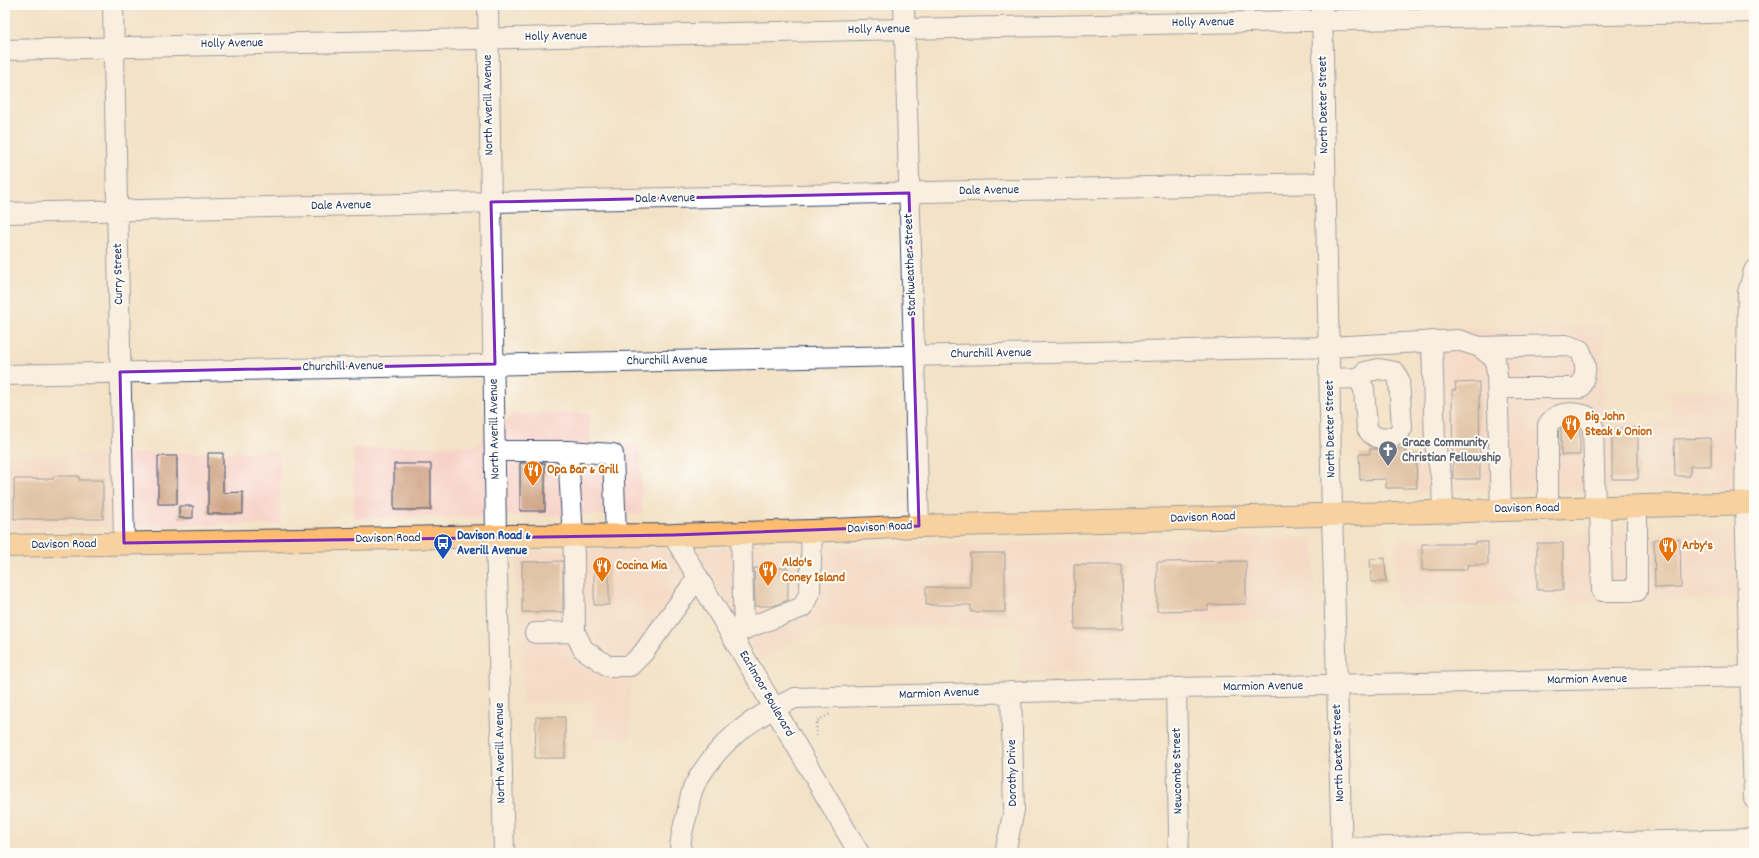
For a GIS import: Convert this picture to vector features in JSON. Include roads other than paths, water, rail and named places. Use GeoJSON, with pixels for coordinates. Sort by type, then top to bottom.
{"type":"FeatureCollection","features":[{"type":"Feature","properties":{"kind":"main road","name":"Davison Road"},"geometry":{"type":"LineString","coordinates":[[5,546],[496,536],[673,535],[1332,514],[1750,504]]}},
{"type":"Feature","properties":{"kind":"street","name":"Curry Street"},"geometry":{"type":"LineString","coordinates":[[113,5],[124,543]]}},
{"type":"Feature","properties":{"kind":"street","name":"North Averill Avenue"},"geometry":{"type":"LineString","coordinates":[[488,5],[495,364],[496,536],[504,853]]}},
{"type":"Feature","properties":{"kind":"street","name":"Starkweather Street"},"geometry":{"type":"LineString","coordinates":[[904,5],[919,526]]}},
{"type":"Feature","properties":{"kind":"street","name":"Holly Avenue"},"geometry":{"type":"LineString","coordinates":[[5,50],[904,29],[1322,13],[1754,12]]}},
{"type":"Feature","properties":{"kind":"street","name":"North Dexter Street"},"geometry":{"type":"LineString","coordinates":[[1322,13],[1330,347],[1332,514],[1342,851]]}},
{"type":"Feature","properties":{"kind":"street","name":"Dale Avenue"},"geometry":{"type":"LineString","coordinates":[[5,214],[118,210],[1325,183]]}},
{"type":"Feature","properties":{"kind":"street"},"geometry":{"type":"LineString","coordinates":[[1754,271],[1748,293],[1754,799]]}},
{"type":"Feature","properties":{"kind":"street","name":"Churchill Avenue"},"geometry":{"type":"LineString","coordinates":[[5,375],[1330,347],[1458,340],[1480,347]]}},
{"type":"Feature","properties":{"kind":"street"},"geometry":{"type":"LineString","coordinates":[[1432,341],[1435,444],[1442,482],[1443,512]]}},
{"type":"Feature","properties":{"kind":"street"},"geometry":{"type":"LineString","coordinates":[[1480,347],[1566,345],[1580,350],[1585,360],[1586,374],[1580,388],[1498,388]]}},
{"type":"Feature","properties":{"kind":"street"},"geometry":{"type":"LineString","coordinates":[[1480,347],[1495,359],[1498,388],[1501,510]]}},
{"type":"Feature","properties":{"kind":"street"},"geometry":{"type":"LineString","coordinates":[[1330,379],[1358,378]]}},
{"type":"Feature","properties":{"kind":"street"},"geometry":{"type":"LineString","coordinates":[[1548,509],[1548,425],[1552,420],[1561,415],[1575,413],[1587,416],[1593,426],[1602,591],[1637,591],[1637,506]]}},
{"type":"Feature","properties":{"kind":"street"},"geometry":{"type":"LineString","coordinates":[[496,451],[568,451],[614,454],[616,536]]}},
{"type":"Feature","properties":{"kind":"street"},"geometry":{"type":"LineString","coordinates":[[568,451],[574,556],[575,632],[583,649],[608,666],[630,666],[644,653],[698,577]]}},
{"type":"Feature","properties":{"kind":"street"},"geometry":{"type":"LineString","coordinates":[[741,533],[737,632],[803,607],[810,591],[812,531]]}},
{"type":"Feature","properties":{"kind":"street","name":"Earlmoor Boulevard"},"geometry":{"type":"LineString","coordinates":[[673,535],[698,577],[737,632],[774,708],[859,853]]}},
{"type":"Feature","properties":{"kind":"street"},"geometry":{"type":"LineString","coordinates":[[535,633],[575,632]]}},
{"type":"Feature","properties":{"kind":"street","name":"Marmion Avenue"},"geometry":{"type":"LineString","coordinates":[[680,853],[680,840],[694,786],[722,745],[752,721],[795,698],[1176,688],[1337,686],[1752,676]]}},
{"type":"Feature","properties":{"kind":"street","name":"Newcombe Street"},"geometry":{"type":"LineString","coordinates":[[1176,688],[1179,832],[1178,853]]}},
{"type":"Feature","properties":{"kind":"street","name":"Dorothy Drive"},"geometry":{"type":"LineString","coordinates":[[1005,853],[1014,810],[1011,692]]}},
{"type":"Feature","properties":{"kind":"street"},"geometry":{"type":"LineString","coordinates":[[1342,851],[1754,839]]}},
{"type":"Feature","properties":{"kind":"place","name":"Big John Steak & Onion"},"geometry":{"type":"Point","coordinates":[1571,441]}},
{"type":"Feature","properties":{"kind":"place","name":"Grace Community Christian Fellowship"},"geometry":{"type":"Point","coordinates":[1388,467]}},
{"type":"Feature","properties":{"kind":"place","name":"Opa Bar & Grill"},"geometry":{"type":"Point","coordinates":[533,487]}},
{"type":"Feature","properties":{"kind":"place","name":"Davison Road & Averill Avenue"},"geometry":{"type":"Point","coordinates":[443,560]}},
{"type":"Feature","properties":{"kind":"place","name":"Arby's"},"geometry":{"type":"Point","coordinates":[1668,563]}},
{"type":"Feature","properties":{"kind":"place","name":"Cocina Mia"},"geometry":{"type":"Point","coordinates":[602,583]}},
{"type":"Feature","properties":{"kind":"place","name":"Aldo's Coney Island"},"geometry":{"type":"Point","coordinates":[768,587]}}]}
